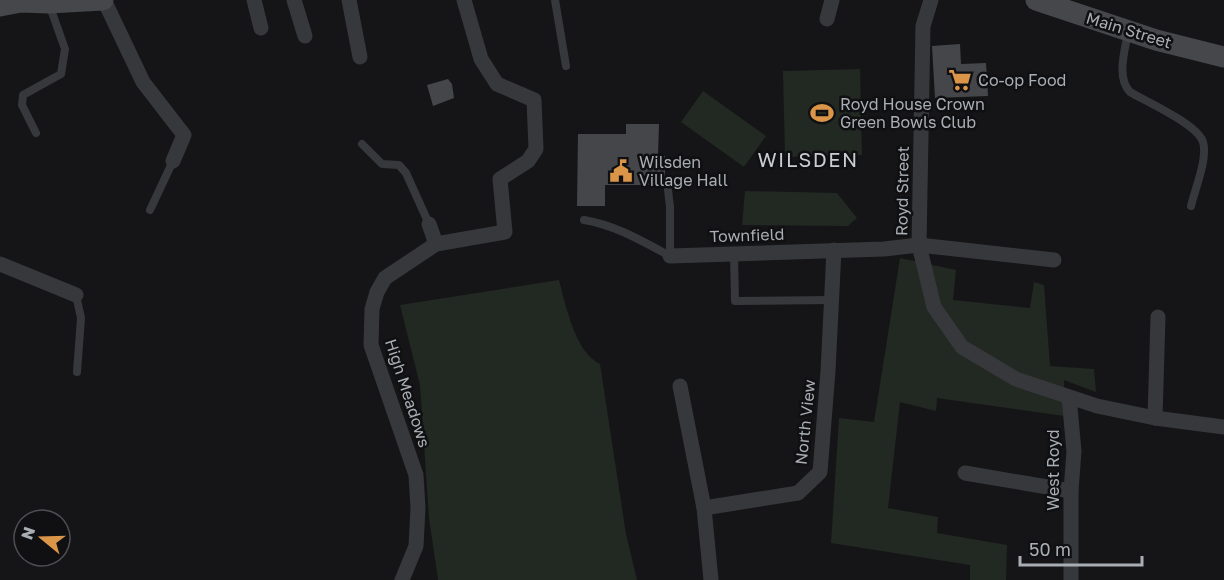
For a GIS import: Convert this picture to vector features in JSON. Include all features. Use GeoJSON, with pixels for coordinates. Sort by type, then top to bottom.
{"type":"FeatureCollection","features":[{"type":"Feature","properties":{"kind":"street"},"geometry":{"type":"LineString","coordinates":[[0,6],[21,1],[49,3],[104,0],[143,82],[184,135],[173,161]]}},
{"type":"Feature","properties":{"kind":"street"},"geometry":{"type":"LineString","coordinates":[[254,0],[261,28]]}},
{"type":"Feature","properties":{"kind":"street"},"geometry":{"type":"LineString","coordinates":[[294,0],[305,36]]}},
{"type":"Feature","properties":{"kind":"street"},"geometry":{"type":"LineString","coordinates":[[349,0],[360,57]]}},
{"type":"Feature","properties":{"kind":"street"},"geometry":{"type":"LineString","coordinates":[[429,224],[436,244],[505,232],[500,179],[528,161],[536,149],[534,100],[497,84],[481,59],[464,0]]}},
{"type":"Feature","properties":{"kind":"street"},"geometry":{"type":"LineString","coordinates":[[826,19],[832,0]]}},
{"type":"Feature","properties":{"kind":"street","name":"Royd Street"},"geometry":{"type":"LineString","coordinates":[[931,0],[923,26],[919,245],[934,307],[962,347],[1016,379],[1096,406],[1155,418],[1224,427]]}},
{"type":"Feature","properties":{"kind":"street","name":"Main Street"},"geometry":{"type":"LineString","coordinates":[[1036,0],[1128,31],[1224,57]]}},
{"type":"Feature","properties":{"kind":"street","name":"High Meadows"},"geometry":{"type":"LineString","coordinates":[[402,580],[416,546],[417,475],[371,345],[371,318],[377,292],[385,278],[436,244]]}},
{"type":"Feature","properties":{"kind":"street","name":"Townfield"},"geometry":{"type":"LineString","coordinates":[[670,256],[884,249],[919,245],[1054,260]]}},
{"type":"Feature","properties":{"kind":"street","name":"North View"},"geometry":{"type":"LineString","coordinates":[[704,508],[798,493],[820,472],[834,250]]}},
{"type":"Feature","properties":{"kind":"street"},"geometry":{"type":"LineString","coordinates":[[0,264],[76,295]]}},
{"type":"Feature","properties":{"kind":"street"},"geometry":{"type":"LineString","coordinates":[[1155,418],[1158,317]]}},
{"type":"Feature","properties":{"kind":"street"},"geometry":{"type":"LineString","coordinates":[[680,386],[704,508],[711,580]]}},
{"type":"Feature","properties":{"kind":"street","name":"West Royd"},"geometry":{"type":"LineString","coordinates":[[1069,397],[1074,451],[1071,491],[1071,580]]}},
{"type":"Feature","properties":{"kind":"street"},"geometry":{"type":"LineString","coordinates":[[964,473],[1071,491]]}},
{"type":"Feature","properties":{"kind":"lane"},"geometry":{"type":"LineString","coordinates":[[555,0],[566,66]]}},
{"type":"Feature","properties":{"kind":"lane"},"geometry":{"type":"LineString","coordinates":[[36,133],[22,105],[23,95],[61,74],[65,49],[49,3]]}},
{"type":"Feature","properties":{"kind":"lane"},"geometry":{"type":"LineString","coordinates":[[1128,31],[1122,66],[1124,85],[1130,92],[1192,128],[1203,141],[1203,160],[1191,206]]}},
{"type":"Feature","properties":{"kind":"lane"},"geometry":{"type":"LineString","coordinates":[[363,144],[382,164],[399,165],[406,172],[429,224]]}},
{"type":"Feature","properties":{"kind":"lane"},"geometry":{"type":"LineString","coordinates":[[150,210],[173,161]]}},
{"type":"Feature","properties":{"kind":"lane"},"geometry":{"type":"LineString","coordinates":[[584,220],[600,223],[633,236],[670,256],[668,190]]}},
{"type":"Feature","properties":{"kind":"lane"},"geometry":{"type":"LineString","coordinates":[[734,254],[735,301],[832,300]]}},
{"type":"Feature","properties":{"kind":"lane"},"geometry":{"type":"LineString","coordinates":[[76,295],[81,318],[77,372]]}},
{"type":"Feature","properties":{"kind":"shaded area","name":"Royd House Crown Green Bowls Club"},"geometry":{"type":"Polygon","coordinates":[[[860,69],[862,155],[785,157],[783,71],[860,69]]]}},
{"type":"Feature","properties":{"kind":"shaded area"},"geometry":{"type":"Polygon","coordinates":[[[703,91],[766,136],[744,167],[681,122],[703,91]]]}},
{"type":"Feature","properties":{"kind":"shaded area"},"geometry":{"type":"Polygon","coordinates":[[[745,191],[837,193],[857,218],[848,226],[742,225],[745,191]]]}},
{"type":"Feature","properties":{"kind":"shaded area"},"geometry":{"type":"Polygon","coordinates":[[[900,258],[956,270],[953,300],[1030,308],[1034,282],[1044,285],[1050,366],[1094,369],[1096,392],[1064,380],[1064,416],[937,398],[936,411],[900,402],[888,508],[938,517],[937,533],[1007,545],[1006,580],[970,580],[970,565],[831,543],[839,418],[874,422],[900,258]]]}},
{"type":"Feature","properties":{"kind":"shaded area"},"geometry":{"type":"Polygon","coordinates":[[[559,280],[568,315],[578,339],[591,358],[600,364],[626,534],[637,580],[438,580],[429,518],[420,385],[400,305],[559,280]]]}},
{"type":"Feature","properties":{"kind":"building","name":"Co-op Food"},"geometry":{"type":"Polygon","coordinates":[[[960,44],[961,64],[986,63],[988,96],[935,98],[932,46],[960,44]]]}},
{"type":"Feature","properties":{"kind":"building"},"geometry":{"type":"Polygon","coordinates":[[[448,79],[452,84],[454,98],[433,106],[427,85],[448,79]]]}},
{"type":"Feature","properties":{"kind":"building","name":"Wilsden Village Hall"},"geometry":{"type":"Polygon","coordinates":[[[626,124],[659,124],[658,156],[665,156],[665,185],[605,185],[605,206],[577,206],[578,134],[626,134],[626,124]]]}},
{"type":"Feature","properties":{"kind":"place","name":"Co-op Food"},"geometry":{"type":"Point","coordinates":[960,80]}},
{"type":"Feature","properties":{"kind":"place","name":"Royd House Crown Green Bowls Club"},"geometry":{"type":"Point","coordinates":[822,113]}},
{"type":"Feature","properties":{"kind":"place","name":"Wilsden Village Hall"},"geometry":{"type":"Point","coordinates":[621,171]}},
{"type":"Feature","properties":{"kind":"district","name":"WILSDEN"},"geometry":{"type":"Point","coordinates":[808,160]}}]}
